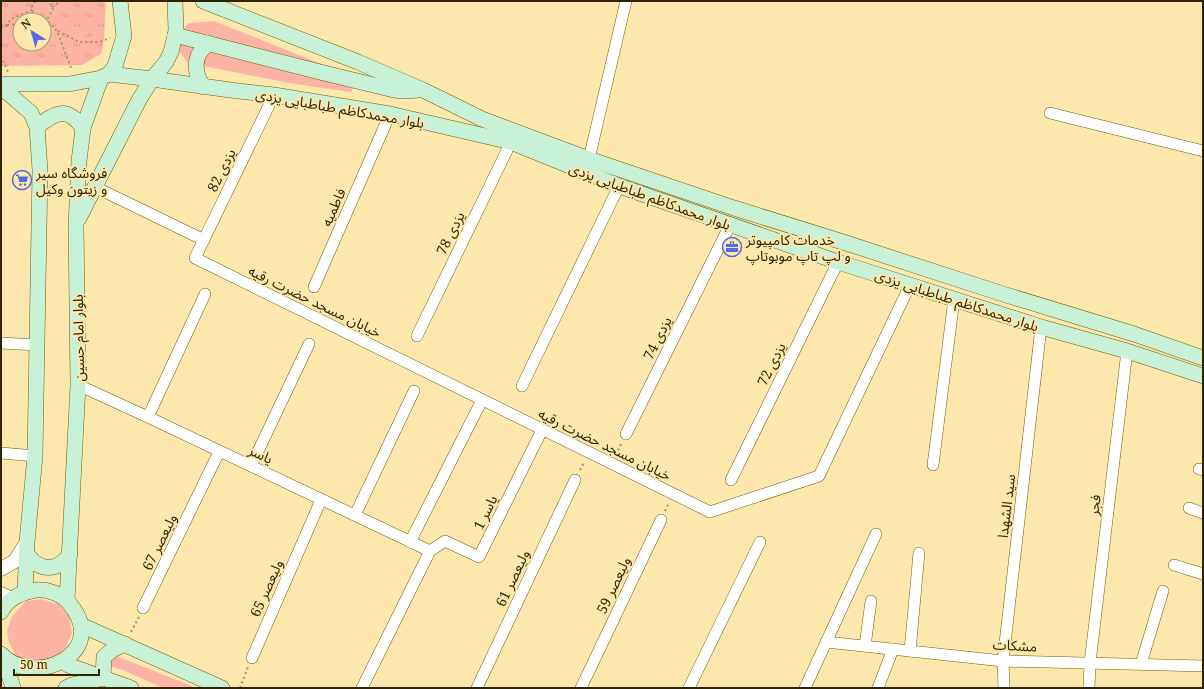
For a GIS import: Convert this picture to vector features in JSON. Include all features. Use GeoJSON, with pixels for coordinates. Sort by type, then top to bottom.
{"type":"FeatureCollection","features":[{"type":"Feature","properties":{"kind":"main road","name":"بلوار امام حسین"},"geometry":{"type":"LineString","coordinates":[[67,600],[78,385],[76,225],[79,161],[83,128],[105,76],[115,66],[123,34],[120,1]]}},
{"type":"Feature","properties":{"kind":"main road"},"geometry":{"type":"LineString","coordinates":[[76,225],[139,100],[152,79],[166,62],[171,52],[175,35],[175,1]]}},
{"type":"Feature","properties":{"kind":"main road","name":"بلوار محمدکاظم طباطبایی یزدی"},"geometry":{"type":"LineString","coordinates":[[209,2],[424,90],[482,119],[589,159],[734,208],[1003,294],[1134,334],[1202,357]]}},
{"type":"Feature","properties":{"kind":"main road"},"geometry":{"type":"LineString","coordinates":[[175,35],[394,90],[424,90]]}},
{"type":"Feature","properties":{"kind":"main road"},"geometry":{"type":"LineString","coordinates":[[204,87],[199,81],[196,72],[198,56],[208,43]]}},
{"type":"Feature","properties":{"kind":"main road","name":"بلوار محمدکاظم طباطبایی یزدی"},"geometry":{"type":"LineString","coordinates":[[1,85],[70,84],[105,76],[152,79],[274,95],[390,114],[511,142],[619,186],[838,262],[1041,327],[1127,350],[1200,375]]}},
{"type":"Feature","properties":{"kind":"main road"},"geometry":{"type":"LineString","coordinates":[[1,85],[31,113],[37,127],[40,170],[35,456],[27,548],[13,595],[1,612]]}},
{"type":"Feature","properties":{"kind":"main road"},"geometry":{"type":"LineString","coordinates":[[37,127],[50,117],[65,113],[77,119],[83,128]]}},
{"type":"Feature","properties":{"kind":"main road"},"geometry":{"type":"LineString","coordinates":[[1200,375],[1203,365],[1202,357]]}},
{"type":"Feature","properties":{"kind":"main road"},"geometry":{"type":"LineString","coordinates":[[27,548],[32,562],[48,568],[57,566],[65,561],[70,554]]}},
{"type":"Feature","properties":{"kind":"main road"},"geometry":{"type":"LineString","coordinates":[[3,658],[16,670],[28,676],[42,679],[56,673],[68,665],[77,653],[82,639],[81,625],[76,611],[67,600],[54,592],[40,590],[13,595]]}},
{"type":"Feature","properties":{"kind":"main road"},"geometry":{"type":"LineString","coordinates":[[81,625],[222,688]]}},
{"type":"Feature","properties":{"kind":"main road"},"geometry":{"type":"LineString","coordinates":[[103,678],[104,657],[112,650],[125,644]]}},
{"type":"Feature","properties":{"kind":"main road"},"geometry":{"type":"LineString","coordinates":[[3,658],[13,688]]}},
{"type":"Feature","properties":{"kind":"main road"},"geometry":{"type":"LineString","coordinates":[[68,665],[131,688]]}},
{"type":"Feature","properties":{"kind":"main road"},"geometry":{"type":"LineString","coordinates":[[66,688],[72,685],[103,678]]}},
{"type":"Feature","properties":{"kind":"street"},"geometry":{"type":"LineString","coordinates":[[589,159],[626,1]]}},
{"type":"Feature","properties":{"kind":"street","name":"یزدی 82"},"geometry":{"type":"LineString","coordinates":[[195,258],[274,95]]}},
{"type":"Feature","properties":{"kind":"street","name":"فاطمیه"},"geometry":{"type":"LineString","coordinates":[[314,287],[390,114]]}},
{"type":"Feature","properties":{"kind":"street"},"geometry":{"type":"LineString","coordinates":[[1050,114],[1203,151]]}},
{"type":"Feature","properties":{"kind":"street","name":"یزدی 78"},"geometry":{"type":"LineString","coordinates":[[417,336],[511,142]]}},
{"type":"Feature","properties":{"kind":"street"},"geometry":{"type":"LineString","coordinates":[[522,386],[619,186]]}},
{"type":"Feature","properties":{"kind":"street"},"geometry":{"type":"LineString","coordinates":[[95,187],[204,240]]}},
{"type":"Feature","properties":{"kind":"street","name":"یزدی 74"},"geometry":{"type":"LineString","coordinates":[[626,434],[730,224]]}},
{"type":"Feature","properties":{"kind":"street","name":"خیابان مسجد حضرت رقیه"},"geometry":{"type":"LineString","coordinates":[[195,258],[710,512],[819,476],[910,285]]}},
{"type":"Feature","properties":{"kind":"street","name":"یزدی 72"},"geometry":{"type":"LineString","coordinates":[[731,480],[838,262]]}},
{"type":"Feature","properties":{"kind":"street"},"geometry":{"type":"LineString","coordinates":[[148,417],[205,294]]}},
{"type":"Feature","properties":{"kind":"street"},"geometry":{"type":"LineString","coordinates":[[933,464],[954,299]]}},
{"type":"Feature","properties":{"kind":"street","name":"سید الشهدا"},"geometry":{"type":"LineString","coordinates":[[1004,688],[1003,661],[1041,327]]}},
{"type":"Feature","properties":{"kind":"street"},"geometry":{"type":"LineString","coordinates":[[1,343],[37,345]]}},
{"type":"Feature","properties":{"kind":"street"},"geometry":{"type":"LineString","coordinates":[[251,466],[309,344]]}},
{"type":"Feature","properties":{"kind":"street","name":"فجر"},"geometry":{"type":"LineString","coordinates":[[1089,688],[1090,663],[1127,350]]}},
{"type":"Feature","properties":{"kind":"street","name":"یاسر"},"geometry":{"type":"LineString","coordinates":[[78,385],[430,551]]}},
{"type":"Feature","properties":{"kind":"street"},"geometry":{"type":"LineString","coordinates":[[355,515],[414,391]]}},
{"type":"Feature","properties":{"kind":"street"},"geometry":{"type":"LineString","coordinates":[[410,542],[482,400]]}},
{"type":"Feature","properties":{"kind":"street","name":"یاسر 1"},"geometry":{"type":"LineString","coordinates":[[430,551],[445,541],[479,557],[542,430]]}},
{"type":"Feature","properties":{"kind":"street","name":"ولیعصر 67"},"geometry":{"type":"LineString","coordinates":[[143,608],[219,452]]}},
{"type":"Feature","properties":{"kind":"street"},"geometry":{"type":"LineString","coordinates":[[1,453],[35,456]]}},
{"type":"Feature","properties":{"kind":"street","name":"ولیعصر 61"},"geometry":{"type":"LineString","coordinates":[[477,688],[575,480]]}},
{"type":"Feature","properties":{"kind":"street","name":"ولیعصر 65"},"geometry":{"type":"LineString","coordinates":[[252,658],[321,500]]}},
{"type":"Feature","properties":{"kind":"street"},"geometry":{"type":"LineString","coordinates":[[1189,508],[1203,513]]}},
{"type":"Feature","properties":{"kind":"street","name":"ولیعصر 59"},"geometry":{"type":"LineString","coordinates":[[581,688],[661,520]]}},
{"type":"Feature","properties":{"kind":"street"},"geometry":{"type":"LineString","coordinates":[[804,688],[876,534]]}},
{"type":"Feature","properties":{"kind":"street"},"geometry":{"type":"LineString","coordinates":[[689,688],[760,542]]}},
{"type":"Feature","properties":{"kind":"street"},"geometry":{"type":"LineString","coordinates":[[1,569],[15,561],[27,548]]}},
{"type":"Feature","properties":{"kind":"street"},"geometry":{"type":"LineString","coordinates":[[362,688],[430,551]]}},
{"type":"Feature","properties":{"kind":"street"},"geometry":{"type":"LineString","coordinates":[[910,651],[919,553]]}},
{"type":"Feature","properties":{"kind":"street"},"geometry":{"type":"LineString","coordinates":[[1174,565],[1203,574]]}},
{"type":"Feature","properties":{"kind":"street"},"geometry":{"type":"LineString","coordinates":[[1141,664],[1163,591]]}},
{"type":"Feature","properties":{"kind":"street"},"geometry":{"type":"LineString","coordinates":[[865,646],[871,601]]}},
{"type":"Feature","properties":{"kind":"street","name":"مشکات"},"geometry":{"type":"LineString","coordinates":[[826,642],[1003,661],[1203,666]]}},
{"type":"Feature","properties":{"kind":"street"},"geometry":{"type":"LineString","coordinates":[[878,688],[894,649]]}},
{"type":"Feature","properties":{"kind":"path"},"geometry":{"type":"LineString","coordinates":[[7,25],[11,19],[32,10],[35,1]]}},
{"type":"Feature","properties":{"kind":"path"},"geometry":{"type":"LineString","coordinates":[[49,1],[53,8],[51,12]]}},
{"type":"Feature","properties":{"kind":"path"},"geometry":{"type":"LineString","coordinates":[[52,7],[61,1]]}},
{"type":"Feature","properties":{"kind":"path"},"geometry":{"type":"LineString","coordinates":[[1,28],[12,24]]}},
{"type":"Feature","properties":{"kind":"path"},"geometry":{"type":"LineString","coordinates":[[52,26],[56,31],[77,82]]}},
{"type":"Feature","properties":{"kind":"path"},"geometry":{"type":"LineString","coordinates":[[56,31],[80,42],[99,42],[123,34]]}},
{"type":"Feature","properties":{"kind":"path"},"geometry":{"type":"LineString","coordinates":[[612,464],[626,434]]}},
{"type":"Feature","properties":{"kind":"path"},"geometry":{"type":"LineString","coordinates":[[575,480],[589,453]]}},
{"type":"Feature","properties":{"kind":"path"},"geometry":{"type":"LineString","coordinates":[[661,520],[673,494]]}},
{"type":"Feature","properties":{"kind":"path"},"geometry":{"type":"LineString","coordinates":[[125,644],[143,608]]}},
{"type":"Feature","properties":{"kind":"path"},"geometry":{"type":"LineString","coordinates":[[240,688],[252,658]]}},
{"type":"Feature","properties":{"kind":"green space"},"geometry":{"type":"Polygon","coordinates":[[[1,1],[106,1],[104,39],[101,54],[82,65],[1,66],[1,1]]]}},
{"type":"Feature","properties":{"kind":"green space"},"geometry":{"type":"Polygon","coordinates":[[[214,21],[341,72],[357,80],[351,92],[289,83],[188,63],[180,52],[180,33],[189,23],[214,21]]]}},
{"type":"Feature","properties":{"kind":"green space"},"geometry":{"type":"Polygon","coordinates":[[[42,599],[59,605],[69,616],[72,633],[65,649],[52,664],[17,658],[9,643],[7,631],[12,617],[26,601],[42,599]]]}},
{"type":"Feature","properties":{"kind":"green space"},"geometry":{"type":"Polygon","coordinates":[[[116,656],[197,688],[163,688],[123,670],[110,666],[110,661],[116,656]]]}},
{"type":"Feature","properties":{"kind":"building","name":"خدمات کامپیوتر و لپ تاپ موبوتاپ"},"geometry":{"type":"Polygon","coordinates":[[[730,241],[741,243],[734,256],[724,252],[730,241]]]}},
{"type":"Feature","properties":{"kind":"place","name":"فروشگاه سیر و زیتون وکیل"},"geometry":{"type":"Point","coordinates":[22,180]}},
{"type":"Feature","properties":{"kind":"place","name":"خدمات کامپیوتر و لپ تاپ موبوتاپ"},"geometry":{"type":"Point","coordinates":[732,247]}}]}
